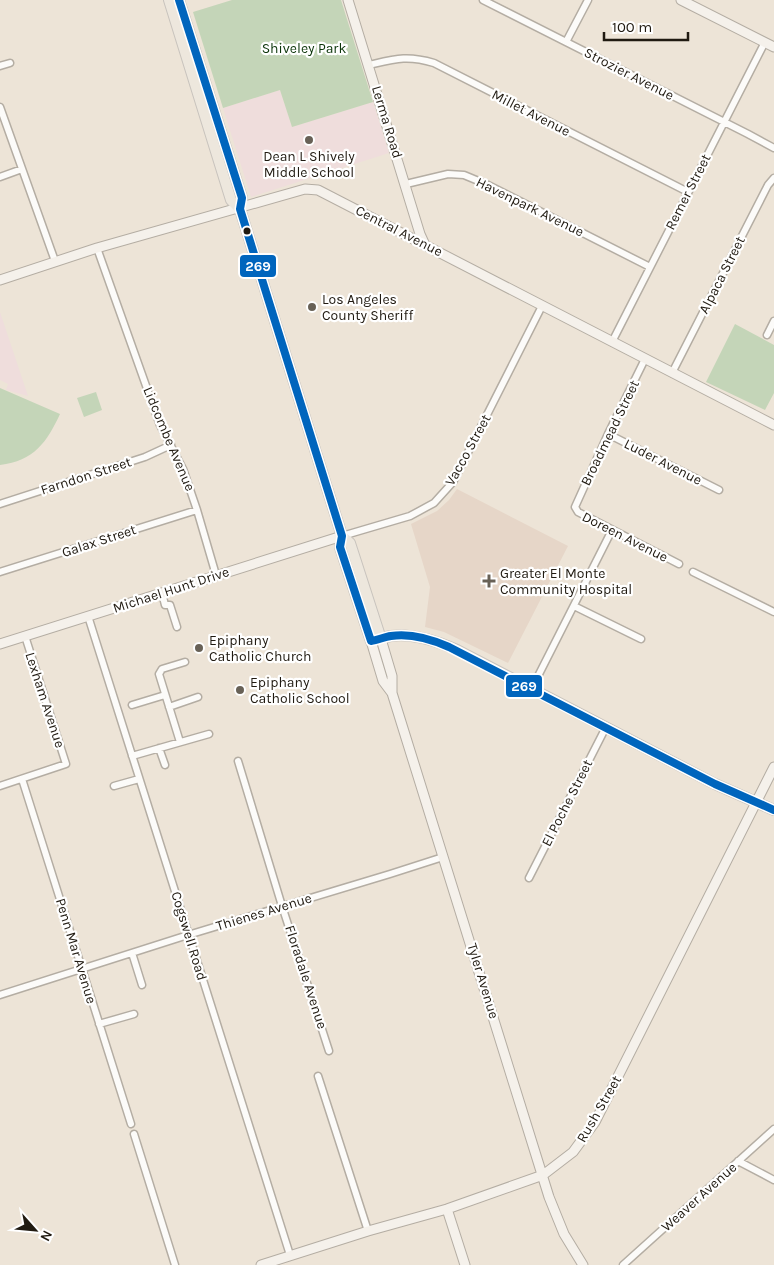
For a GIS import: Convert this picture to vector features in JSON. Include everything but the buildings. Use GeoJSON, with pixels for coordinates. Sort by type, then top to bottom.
{"type":"FeatureCollection","features":[{"type":"Feature","properties":{"kind":"main road"},"geometry":{"type":"LineString","coordinates":[[169,0],[231,200],[240,209]]}},
{"type":"Feature","properties":{"kind":"main road"},"geometry":{"type":"LineString","coordinates":[[179,0],[242,198],[240,209],[342,536],[350,543],[376,640],[392,636],[421,638],[440,642],[715,784],[774,810]]}},
{"type":"Feature","properties":{"kind":"main road"},"geometry":{"type":"LineString","coordinates":[[756,803],[765,812],[774,817]]}},
{"type":"Feature","properties":{"kind":"street","name":"Lerma Road"},"geometry":{"type":"LineString","coordinates":[[348,0],[425,245]]}},
{"type":"Feature","properties":{"kind":"street","name":"Strozier Avenue"},"geometry":{"type":"LineString","coordinates":[[483,0],[774,148]]}},
{"type":"Feature","properties":{"kind":"street"},"geometry":{"type":"LineString","coordinates":[[566,42],[588,0]]}},
{"type":"Feature","properties":{"kind":"street"},"geometry":{"type":"LineString","coordinates":[[681,0],[774,47]]}},
{"type":"Feature","properties":{"kind":"street","name":"Remer Street"},"geometry":{"type":"LineString","coordinates":[[612,342],[765,42]]}},
{"type":"Feature","properties":{"kind":"street","name":"Millet Avenue"},"geometry":{"type":"LineString","coordinates":[[369,65],[402,58],[420,59],[434,63],[688,192]]}},
{"type":"Feature","properties":{"kind":"street"},"geometry":{"type":"LineString","coordinates":[[0,66],[10,63]]}},
{"type":"Feature","properties":{"kind":"street"},"geometry":{"type":"LineString","coordinates":[[0,107],[55,261]]}},
{"type":"Feature","properties":{"kind":"street"},"geometry":{"type":"LineString","coordinates":[[0,177],[22,169]]}},
{"type":"Feature","properties":{"kind":"street","name":"Havenpark Avenue"},"geometry":{"type":"LineString","coordinates":[[406,184],[448,174],[464,175],[488,185],[650,267]]}},
{"type":"Feature","properties":{"kind":"street","name":"Alpaca Street"},"geometry":{"type":"LineString","coordinates":[[672,373],[768,184],[774,178]]}},
{"type":"Feature","properties":{"kind":"street","name":"Central Avenue"},"geometry":{"type":"LineString","coordinates":[[0,280],[97,248],[305,190],[318,190],[774,425]]}},
{"type":"Feature","properties":{"kind":"street","name":"Lidcombe Avenue"},"geometry":{"type":"LineString","coordinates":[[97,248],[160,425],[184,469],[216,575]]}},
{"type":"Feature","properties":{"kind":"street","name":"Vacco Street"},"geometry":{"type":"LineString","coordinates":[[342,536],[410,516],[434,503],[453,482],[542,306]]}},
{"type":"Feature","properties":{"kind":"street"},"geometry":{"type":"LineString","coordinates":[[767,335],[774,321]]}},
{"type":"Feature","properties":{"kind":"street","name":"Broadmead Street"},"geometry":{"type":"LineString","coordinates":[[575,507],[645,359]]}},
{"type":"Feature","properties":{"kind":"street","name":"Luder Avenue"},"geometry":{"type":"LineString","coordinates":[[608,434],[719,490]]}},
{"type":"Feature","properties":{"kind":"street","name":"Farndon Street"},"geometry":{"type":"LineString","coordinates":[[0,504],[145,457],[171,445]]}},
{"type":"Feature","properties":{"kind":"street","name":"Doreen Avenue"},"geometry":{"type":"LineString","coordinates":[[575,507],[578,512],[679,564]]}},
{"type":"Feature","properties":{"kind":"street","name":"Galax Street"},"geometry":{"type":"LineString","coordinates":[[0,572],[197,510]]}},
{"type":"Feature","properties":{"kind":"street"},"geometry":{"type":"LineString","coordinates":[[532,688],[612,530]]}},
{"type":"Feature","properties":{"kind":"street","name":"Michael Hunt Drive"},"geometry":{"type":"LineString","coordinates":[[0,644],[342,536]]}},
{"type":"Feature","properties":{"kind":"street"},"geometry":{"type":"LineString","coordinates":[[693,572],[774,612]]}},
{"type":"Feature","properties":{"kind":"street"},"geometry":{"type":"LineString","coordinates":[[162,593],[164,606],[170,605],[177,627]]}},
{"type":"Feature","properties":{"kind":"street"},"geometry":{"type":"LineString","coordinates":[[574,606],[641,640]]}},
{"type":"Feature","properties":{"kind":"street","name":"Cogswell Road"},"geometry":{"type":"LineString","coordinates":[[88,616],[290,1256]]}},
{"type":"Feature","properties":{"kind":"street","name":"Lexham Avenue"},"geometry":{"type":"LineString","coordinates":[[22,779],[66,764],[25,636]]}},
{"type":"Feature","properties":{"kind":"street","name":"Tyler Avenue"},"geometry":{"type":"LineString","coordinates":[[376,640],[392,676],[392,692],[556,1216],[564,1234],[583,1265]]}},
{"type":"Feature","properties":{"kind":"street"},"geometry":{"type":"LineString","coordinates":[[180,742],[159,674],[162,669],[185,662]]}},
{"type":"Feature","properties":{"kind":"street"},"geometry":{"type":"LineString","coordinates":[[132,704],[165,695]]}},
{"type":"Feature","properties":{"kind":"street"},"geometry":{"type":"LineString","coordinates":[[169,707],[198,697]]}},
{"type":"Feature","properties":{"kind":"street","name":"El Poche Street"},"geometry":{"type":"LineString","coordinates":[[528,878],[606,727]]}},
{"type":"Feature","properties":{"kind":"street"},"geometry":{"type":"LineString","coordinates":[[132,756],[208,734]]}},
{"type":"Feature","properties":{"kind":"street"},"geometry":{"type":"LineString","coordinates":[[159,748],[165,765]]}},
{"type":"Feature","properties":{"kind":"street","name":"Floradale Avenue"},"geometry":{"type":"LineString","coordinates":[[238,761],[329,1051]]}},
{"type":"Feature","properties":{"kind":"street","name":"Rush Street"},"geometry":{"type":"LineString","coordinates":[[261,1265],[368,1231],[447,1209],[543,1175],[573,1152],[595,1122],[774,767]]}},
{"type":"Feature","properties":{"kind":"street"},"geometry":{"type":"LineString","coordinates":[[0,786],[22,779]]}},
{"type":"Feature","properties":{"kind":"street","name":"Penn Mar Avenue"},"geometry":{"type":"LineString","coordinates":[[22,779],[130,1124]]}},
{"type":"Feature","properties":{"kind":"street"},"geometry":{"type":"LineString","coordinates":[[114,786],[139,779]]}},
{"type":"Feature","properties":{"kind":"street","name":"Thienes Avenue"},"geometry":{"type":"LineString","coordinates":[[0,995],[443,857]]}},
{"type":"Feature","properties":{"kind":"street"},"geometry":{"type":"LineString","coordinates":[[132,954],[142,986]]}},
{"type":"Feature","properties":{"kind":"street"},"geometry":{"type":"LineString","coordinates":[[99,1024],[134,1014]]}},
{"type":"Feature","properties":{"kind":"street"},"geometry":{"type":"LineString","coordinates":[[318,1076],[368,1231]]}},
{"type":"Feature","properties":{"kind":"street","name":"Weaver Avenue"},"geometry":{"type":"LineString","coordinates":[[623,1265],[774,1129]]}},
{"type":"Feature","properties":{"kind":"street"},"geometry":{"type":"LineString","coordinates":[[134,1134],[175,1265]]}},
{"type":"Feature","properties":{"kind":"street"},"geometry":{"type":"LineString","coordinates":[[738,1161],[774,1180]]}},
{"type":"Feature","properties":{"kind":"street"},"geometry":{"type":"LineString","coordinates":[[447,1209],[465,1265]]}},
{"type":"Feature","properties":{"kind":"shaded area","name":"Dean L Shively Middle School"},"geometry":{"type":"Polygon","coordinates":[[[280,90],[292,127],[373,102],[389,153],[251,197],[223,108],[280,90]]]}},
{"type":"Feature","properties":{"kind":"shaded area"},"geometry":{"type":"Polygon","coordinates":[[[0,312],[28,396],[6,390],[8,384],[0,380],[0,312]]]}},
{"type":"Feature","properties":{"kind":"shaded area","name":"Greater El Monte Community Hospital"},"geometry":{"type":"Polygon","coordinates":[[[457,489],[568,546],[508,663],[444,632],[425,627],[430,587],[411,524],[437,511],[457,489]]]}},
{"type":"Feature","properties":{"kind":"green space","name":"Shiveley Park"},"geometry":{"type":"Polygon","coordinates":[[[232,0],[341,0],[373,102],[292,127],[280,90],[223,108],[193,12],[232,0]]]}},
{"type":"Feature","properties":{"kind":"green space"},"geometry":{"type":"Polygon","coordinates":[[[735,324],[774,345],[774,393],[765,410],[706,382],[735,324]]]}},
{"type":"Feature","properties":{"kind":"green space"},"geometry":{"type":"Polygon","coordinates":[[[0,388],[60,414],[50,433],[38,449],[22,459],[0,465],[0,388]]]}},
{"type":"Feature","properties":{"kind":"green space"},"geometry":{"type":"Polygon","coordinates":[[[96,392],[102,410],[84,417],[77,398],[96,392]]]}},
{"type":"Feature","properties":{"kind":"transit line","name":"269"},"geometry":{"type":"LineString","coordinates":[[179,0],[242,198],[240,209],[342,536],[340,547],[371,641],[391,636],[406,635],[421,637],[442,644],[715,784],[774,810]]}},
{"type":"Feature","properties":{"kind":"place","name":"Dean L Shively Middle School"},"geometry":{"type":"Point","coordinates":[309,140]}},
{"type":"Feature","properties":{"kind":"place","name":"Los Angeles County Sheriff"},"geometry":{"type":"Point","coordinates":[312,307]}},
{"type":"Feature","properties":{"kind":"place","name":"Greater El Monte Community Hospital"},"geometry":{"type":"Point","coordinates":[489,581]}},
{"type":"Feature","properties":{"kind":"place","name":"Epiphany Catholic Church"},"geometry":{"type":"Point","coordinates":[199,648]}},
{"type":"Feature","properties":{"kind":"place","name":"Epiphany Catholic School"},"geometry":{"type":"Point","coordinates":[240,690]}}]}
